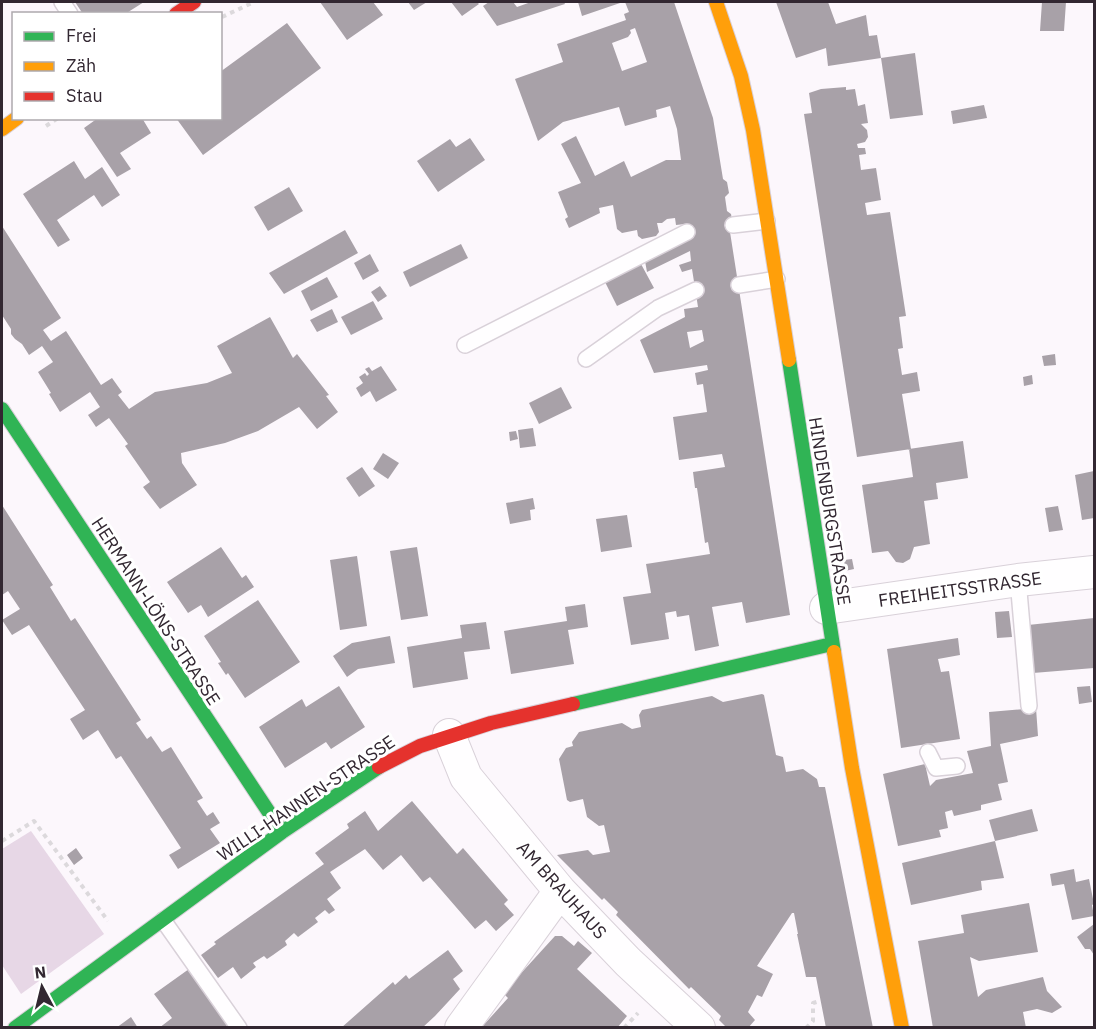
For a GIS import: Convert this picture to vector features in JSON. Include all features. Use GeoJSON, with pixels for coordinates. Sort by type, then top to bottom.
{"type":"FeatureCollection","features":[{"type":"Feature","properties":{"kind":"street"},"geometry":{"type":"LineString","coordinates":[[179,12],[194,2]]}},
{"type":"Feature","properties":{"kind":"street","name":"HINDENBURGSTRASSE"},"geometry":{"type":"LineString","coordinates":[[716,2],[745,92],[777,279],[852,768],[902,1028]]}},
{"type":"Feature","properties":{"kind":"street"},"geometry":{"type":"LineString","coordinates":[[2,129],[14,120]]}},
{"type":"Feature","properties":{"kind":"street","name":"HERMANN-LÖNS-STRASSE"},"geometry":{"type":"LineString","coordinates":[[6,425],[282,832]]}},
{"type":"Feature","properties":{"kind":"street","name":"FREIHEITSSTRASSE"},"geometry":{"type":"LineString","coordinates":[[826,608],[1018,580],[1095,572]]}},
{"type":"Feature","properties":{"kind":"street","name":"WILLI-HANNEN-STRASSE"},"geometry":{"type":"LineString","coordinates":[[15,1028],[282,832],[389,760],[449,735],[560,706],[832,644]]}},
{"type":"Feature","properties":{"kind":"street","name":"AM BRAUHAUS"},"geometry":{"type":"LineString","coordinates":[[449,735],[466,777],[560,891],[628,962],[699,1028]]}},
{"type":"Feature","properties":{"kind":"street"},"geometry":{"type":"LineString","coordinates":[[461,1028],[560,891]]}},
{"type":"Feature","properties":{"kind":"lane"},"geometry":{"type":"LineString","coordinates":[[733,225],[767,221]]}},
{"type":"Feature","properties":{"kind":"lane"},"geometry":{"type":"LineString","coordinates":[[465,345],[687,232]]}},
{"type":"Feature","properties":{"kind":"lane"},"geometry":{"type":"LineString","coordinates":[[738,285],[777,279]]}},
{"type":"Feature","properties":{"kind":"lane"},"geometry":{"type":"LineString","coordinates":[[586,359],[658,308],[696,290]]}},
{"type":"Feature","properties":{"kind":"lane"},"geometry":{"type":"LineString","coordinates":[[1018,580],[1029,706]]}},
{"type":"Feature","properties":{"kind":"lane"},"geometry":{"type":"LineString","coordinates":[[928,752],[936,768],[957,766]]}},
{"type":"Feature","properties":{"kind":"lane"},"geometry":{"type":"LineString","coordinates":[[163,920],[239,1028]]}},
{"type":"Feature","properties":{"kind":"path"},"geometry":{"type":"LineString","coordinates":[[222,17],[254,2]]}},
{"type":"Feature","properties":{"kind":"path"},"geometry":{"type":"LineString","coordinates":[[2,841],[34,821],[127,946]]}},
{"type":"Feature","properties":{"kind":"path"},"geometry":{"type":"LineString","coordinates":[[806,1028],[813,1021],[813,1003],[820,1001]]}},
{"type":"Feature","properties":{"kind":"shaded area"},"geometry":{"type":"Polygon","coordinates":[[[31,831],[104,934],[21,994],[2,965],[2,849],[31,831]]]}},
{"type":"Feature","properties":{"kind":"building"},"geometry":{"type":"Polygon","coordinates":[[[75,2],[144,2],[128,12],[82,12],[75,2]]]}},
{"type":"Feature","properties":{"kind":"building"},"geometry":{"type":"Polygon","coordinates":[[[320,2],[373,2],[383,15],[347,40],[320,2]]]}},
{"type":"Feature","properties":{"kind":"building"},"geometry":{"type":"Polygon","coordinates":[[[408,2],[427,2],[414,10],[408,2]]]}},
{"type":"Feature","properties":{"kind":"building"},"geometry":{"type":"Polygon","coordinates":[[[451,2],[477,2],[479,4],[462,16],[451,2]]]}},
{"type":"Feature","properties":{"kind":"building"},"geometry":{"type":"Polygon","coordinates":[[[489,2],[513,2],[517,7],[531,2],[564,2],[565,4],[497,26],[483,6],[489,2]]]}},
{"type":"Feature","properties":{"kind":"building"},"geometry":{"type":"Polygon","coordinates":[[[578,2],[623,2],[582,16],[578,2]]]}},
{"type":"Feature","properties":{"kind":"building"},"geometry":{"type":"Polygon","coordinates":[[[625,2],[674,2],[713,118],[723,179],[727,182],[729,193],[725,197],[727,211],[731,214],[733,225],[730,232],[790,615],[746,623],[742,602],[712,607],[719,646],[695,651],[689,615],[677,617],[676,611],[665,613],[669,639],[631,645],[623,597],[651,593],[646,564],[710,554],[708,542],[705,543],[693,472],[725,467],[722,454],[679,460],[673,417],[707,412],[703,384],[697,385],[695,373],[708,370],[707,365],[654,373],[640,340],[685,317],[684,309],[698,307],[692,269],[682,272],[679,265],[691,261],[690,251],[647,272],[645,261],[688,239],[685,224],[676,225],[675,218],[667,219],[662,223],[657,223],[659,232],[656,236],[642,239],[638,236],[637,230],[622,233],[617,229],[613,205],[599,208],[600,213],[569,228],[565,219],[568,217],[558,192],[581,183],[561,144],[576,136],[595,176],[624,161],[631,177],[666,160],[681,160],[677,129],[670,106],[656,110],[657,117],[625,126],[619,107],[563,122],[538,141],[515,79],[563,62],[557,44],[626,20],[624,14],[629,12],[625,2]],[[635,28],[630,30],[628,37],[612,43],[622,71],[647,62],[635,28]],[[702,330],[687,332],[690,348],[704,341],[702,330]]]}},
{"type":"Feature","properties":{"kind":"building"},"geometry":{"type":"Polygon","coordinates":[[[776,2],[828,2],[836,24],[866,15],[869,36],[877,35],[881,58],[828,66],[826,48],[796,58],[776,2]]]}},
{"type":"Feature","properties":{"kind":"building"},"geometry":{"type":"Polygon","coordinates":[[[1042,2],[1066,2],[1064,31],[1040,31],[1042,2]]]}},
{"type":"Feature","properties":{"kind":"building"},"geometry":{"type":"Polygon","coordinates":[[[287,23],[321,68],[203,155],[177,120],[222,120],[222,71],[287,23]]]}},
{"type":"Feature","properties":{"kind":"building"},"geometry":{"type":"Polygon","coordinates":[[[915,53],[923,115],[890,119],[881,58],[915,53]]]}},
{"type":"Feature","properties":{"kind":"building"},"geometry":{"type":"Polygon","coordinates":[[[846,87],[846,90],[855,89],[858,106],[865,104],[868,123],[861,124],[867,130],[868,137],[865,142],[857,144],[858,148],[865,148],[866,154],[859,155],[861,170],[876,168],[881,200],[865,203],[867,215],[890,212],[906,316],[899,317],[903,348],[898,349],[902,375],[917,372],[920,391],[902,394],[911,449],[857,457],[804,114],[812,113],[809,93],[821,89],[846,87]]]}},
{"type":"Feature","properties":{"kind":"building"},"geometry":{"type":"Polygon","coordinates":[[[984,105],[987,118],[953,124],[951,111],[984,105]]]}},
{"type":"Feature","properties":{"kind":"building"},"geometry":{"type":"Polygon","coordinates":[[[95,120],[143,120],[151,133],[120,153],[131,169],[117,177],[84,128],[95,120]]]}},
{"type":"Feature","properties":{"kind":"building"},"geometry":{"type":"Polygon","coordinates":[[[470,138],[485,160],[438,192],[417,161],[450,139],[456,147],[470,138]]]}},
{"type":"Feature","properties":{"kind":"building"},"geometry":{"type":"Polygon","coordinates":[[[74,161],[85,179],[102,167],[120,195],[102,207],[94,195],[57,220],[70,240],[58,247],[23,194],[74,161]]]}},
{"type":"Feature","properties":{"kind":"building"},"geometry":{"type":"Polygon","coordinates":[[[289,187],[303,211],[268,231],[254,207],[289,187]]]}},
{"type":"Feature","properties":{"kind":"building"},"geometry":{"type":"Polygon","coordinates":[[[2,226],[61,318],[43,330],[51,341],[66,331],[101,385],[112,378],[122,392],[118,395],[129,409],[155,392],[207,383],[232,373],[217,346],[270,317],[293,358],[297,354],[329,395],[326,396],[338,412],[317,429],[299,407],[258,431],[225,443],[181,453],[182,463],[197,485],[160,509],[143,487],[150,482],[125,446],[128,444],[109,418],[96,427],[88,415],[100,407],[90,392],[60,412],[38,372],[53,362],[42,346],[29,355],[22,344],[11,334],[11,329],[2,315],[2,226]]]}},
{"type":"Feature","properties":{"kind":"building"},"geometry":{"type":"Polygon","coordinates":[[[345,230],[358,253],[284,294],[269,273],[345,230]]]}},
{"type":"Feature","properties":{"kind":"building"},"geometry":{"type":"Polygon","coordinates":[[[461,244],[468,258],[410,287],[403,272],[461,244]]]}},
{"type":"Feature","properties":{"kind":"building"},"geometry":{"type":"Polygon","coordinates":[[[370,254],[379,271],[363,280],[354,263],[370,254]]]}},
{"type":"Feature","properties":{"kind":"building"},"geometry":{"type":"Polygon","coordinates":[[[641,264],[654,288],[617,306],[605,282],[641,264]]]}},
{"type":"Feature","properties":{"kind":"building"},"geometry":{"type":"Polygon","coordinates":[[[327,277],[338,297],[311,311],[301,291],[327,277]]]}},
{"type":"Feature","properties":{"kind":"building"},"geometry":{"type":"Polygon","coordinates":[[[380,286],[387,296],[378,302],[371,292],[380,286]]]}},
{"type":"Feature","properties":{"kind":"building"},"geometry":{"type":"Polygon","coordinates":[[[373,301],[383,319],[351,335],[341,317],[373,301]]]}},
{"type":"Feature","properties":{"kind":"building"},"geometry":{"type":"Polygon","coordinates":[[[332,309],[338,322],[317,332],[310,320],[332,309]]]}},
{"type":"Feature","properties":{"kind":"building"},"geometry":{"type":"Polygon","coordinates":[[[1055,354],[1056,365],[1044,366],[1042,356],[1055,354]]]}},
{"type":"Feature","properties":{"kind":"building"},"geometry":{"type":"Polygon","coordinates":[[[381,366],[397,390],[376,402],[370,391],[361,397],[356,388],[363,383],[359,377],[365,373],[367,376],[369,374],[365,369],[369,367],[372,371],[381,366]]]}},
{"type":"Feature","properties":{"kind":"building"},"geometry":{"type":"Polygon","coordinates":[[[1032,375],[1033,384],[1024,386],[1023,377],[1032,375]]]}},
{"type":"Feature","properties":{"kind":"building"},"geometry":{"type":"Polygon","coordinates":[[[561,387],[572,408],[539,424],[529,403],[561,387]]]}},
{"type":"Feature","properties":{"kind":"building"},"geometry":{"type":"Polygon","coordinates":[[[533,428],[536,446],[520,448],[518,430],[533,428]]]}},
{"type":"Feature","properties":{"kind":"building"},"geometry":{"type":"Polygon","coordinates":[[[516,431],[518,439],[510,441],[509,432],[516,431]]]}},
{"type":"Feature","properties":{"kind":"building"},"geometry":{"type":"Polygon","coordinates":[[[963,441],[968,478],[936,483],[938,499],[924,501],[930,544],[914,547],[910,559],[903,563],[896,562],[888,551],[872,553],[862,485],[913,477],[909,449],[963,441]]]}},
{"type":"Feature","properties":{"kind":"building"},"geometry":{"type":"Polygon","coordinates":[[[383,453],[399,463],[388,479],[373,469],[383,453]]]}},
{"type":"Feature","properties":{"kind":"building"},"geometry":{"type":"Polygon","coordinates":[[[362,467],[375,486],[359,497],[346,478],[362,467]]]}},
{"type":"Feature","properties":{"kind":"building"},"geometry":{"type":"Polygon","coordinates":[[[1094,471],[1094,518],[1082,520],[1075,475],[1094,471]]]}},
{"type":"Feature","properties":{"kind":"building"},"geometry":{"type":"Polygon","coordinates":[[[533,498],[535,509],[530,510],[531,520],[510,524],[506,503],[533,498]]]}},
{"type":"Feature","properties":{"kind":"building"},"geometry":{"type":"Polygon","coordinates":[[[2,505],[53,585],[50,587],[71,621],[75,618],[141,720],[136,723],[147,739],[151,736],[162,752],[171,747],[203,798],[197,801],[207,816],[213,812],[220,823],[210,829],[220,843],[178,869],[169,855],[181,848],[121,756],[116,759],[98,730],[83,740],[70,719],[85,710],[29,625],[12,635],[2,620],[20,609],[8,591],[2,595],[2,505]]]}},
{"type":"Feature","properties":{"kind":"building"},"geometry":{"type":"Polygon","coordinates":[[[1058,506],[1063,530],[1049,532],[1045,508],[1058,506]]]}},
{"type":"Feature","properties":{"kind":"building"},"geometry":{"type":"Polygon","coordinates":[[[627,515],[632,547],[601,552],[596,519],[627,515]]]}},
{"type":"Feature","properties":{"kind":"building"},"geometry":{"type":"Polygon","coordinates":[[[221,547],[242,578],[246,575],[254,587],[208,617],[201,605],[188,613],[167,582],[221,547]]]}},
{"type":"Feature","properties":{"kind":"building"},"geometry":{"type":"Polygon","coordinates":[[[417,547],[428,616],[401,620],[390,551],[417,547]]]}},
{"type":"Feature","properties":{"kind":"building"},"geometry":{"type":"Polygon","coordinates":[[[357,556],[367,626],[340,630],[330,560],[357,556]]]}},
{"type":"Feature","properties":{"kind":"building"},"geometry":{"type":"Polygon","coordinates":[[[852,559],[854,569],[845,571],[844,560],[852,559]]]}},
{"type":"Feature","properties":{"kind":"building"},"geometry":{"type":"Polygon","coordinates":[[[258,600],[300,662],[245,698],[228,673],[226,675],[218,663],[221,662],[204,636],[258,600]]]}},
{"type":"Feature","properties":{"kind":"building"},"geometry":{"type":"Polygon","coordinates":[[[585,604],[588,627],[568,630],[574,664],[511,674],[504,631],[567,621],[565,607],[585,604]]]}},
{"type":"Feature","properties":{"kind":"building"},"geometry":{"type":"Polygon","coordinates":[[[1009,611],[1012,637],[997,638],[995,612],[1009,611]]]}},
{"type":"Feature","properties":{"kind":"building"},"geometry":{"type":"Polygon","coordinates":[[[1094,618],[1094,668],[1033,673],[1028,625],[1094,618]]]}},
{"type":"Feature","properties":{"kind":"building"},"geometry":{"type":"Polygon","coordinates":[[[486,622],[490,649],[464,652],[468,679],[413,688],[407,647],[462,638],[460,625],[486,622]]]}},
{"type":"Feature","properties":{"kind":"building"},"geometry":{"type":"Polygon","coordinates":[[[390,636],[395,663],[358,669],[347,677],[333,656],[352,643],[390,636]]]}},
{"type":"Feature","properties":{"kind":"building"},"geometry":{"type":"Polygon","coordinates":[[[958,638],[960,655],[938,659],[941,672],[949,671],[960,739],[901,748],[887,649],[958,638]]]}},
{"type":"Feature","properties":{"kind":"building"},"geometry":{"type":"Polygon","coordinates":[[[339,686],[365,727],[331,749],[326,742],[285,768],[259,727],[302,699],[306,707],[339,686]]]}},
{"type":"Feature","properties":{"kind":"building"},"geometry":{"type":"Polygon","coordinates":[[[1090,686],[1092,702],[1079,704],[1077,687],[1090,686]]]}},
{"type":"Feature","properties":{"kind":"building"},"geometry":{"type":"Polygon","coordinates":[[[762,694],[776,755],[783,757],[786,772],[803,769],[817,779],[819,787],[825,787],[873,1028],[826,1028],[816,977],[806,977],[794,913],[792,913],[757,966],[773,974],[762,997],[757,995],[748,1012],[755,1020],[748,1028],[727,1028],[719,1020],[721,1016],[691,987],[689,989],[616,915],[618,912],[604,898],[602,900],[557,855],[588,850],[593,855],[610,852],[604,825],[599,826],[587,817],[583,799],[570,802],[567,800],[559,759],[566,748],[573,746],[572,742],[579,732],[622,723],[632,729],[641,727],[639,715],[642,710],[712,696],[723,702],[762,694]]]}},
{"type":"Feature","properties":{"kind":"building"},"geometry":{"type":"Polygon","coordinates":[[[1036,708],[1038,736],[1000,744],[1008,782],[998,784],[1002,800],[981,805],[981,810],[954,816],[952,810],[945,812],[948,828],[939,830],[941,837],[898,846],[883,774],[925,764],[930,786],[936,780],[973,773],[967,751],[991,746],[989,712],[1036,708]]]}},
{"type":"Feature","properties":{"kind":"building"},"geometry":{"type":"Polygon","coordinates":[[[412,801],[457,854],[463,848],[508,900],[504,904],[514,915],[496,931],[486,920],[475,929],[430,877],[423,882],[401,855],[383,870],[365,849],[330,872],[341,888],[327,899],[335,910],[329,914],[325,910],[315,918],[318,922],[298,937],[294,933],[285,941],[287,945],[267,959],[264,956],[253,963],[256,967],[241,979],[233,967],[218,978],[201,955],[216,944],[214,942],[324,864],[315,853],[349,828],[347,824],[365,811],[378,831],[412,801]]]}},
{"type":"Feature","properties":{"kind":"building"},"geometry":{"type":"Polygon","coordinates":[[[1032,809],[1038,831],[995,841],[989,820],[1032,809]]]}},
{"type":"Feature","properties":{"kind":"building"},"geometry":{"type":"Polygon","coordinates":[[[995,841],[1004,878],[981,881],[982,890],[911,905],[902,863],[995,841]]]}},
{"type":"Feature","properties":{"kind":"building"},"geometry":{"type":"Polygon","coordinates":[[[76,848],[83,858],[74,865],[67,855],[76,848]]]}},
{"type":"Feature","properties":{"kind":"building"},"geometry":{"type":"Polygon","coordinates":[[[1074,869],[1076,882],[1089,879],[1094,916],[1072,920],[1064,884],[1052,886],[1050,874],[1074,869]]]}},
{"type":"Feature","properties":{"kind":"building"},"geometry":{"type":"Polygon","coordinates":[[[1029,903],[1038,952],[979,961],[970,957],[978,997],[986,990],[1043,977],[1047,991],[1062,1007],[1052,1013],[1037,1009],[1023,1012],[1026,1028],[933,1028],[918,941],[964,933],[961,915],[1029,903]]]}},
{"type":"Feature","properties":{"kind":"building"},"geometry":{"type":"Polygon","coordinates":[[[1094,924],[1094,955],[1090,949],[1085,949],[1077,937],[1094,924]]]}},
{"type":"Feature","properties":{"kind":"building"},"geometry":{"type":"Polygon","coordinates":[[[555,936],[562,936],[574,946],[578,941],[592,953],[577,969],[627,1016],[617,1028],[481,1028],[508,998],[503,993],[555,936]]]}},
{"type":"Feature","properties":{"kind":"building"},"geometry":{"type":"Polygon","coordinates":[[[448,950],[463,971],[453,979],[460,989],[422,1028],[341,1028],[393,982],[395,985],[406,975],[409,979],[448,950]]]}},
{"type":"Feature","properties":{"kind":"building"},"geometry":{"type":"Polygon","coordinates":[[[189,969],[233,1028],[159,1028],[172,1018],[154,994],[189,969]]]}},
{"type":"Feature","properties":{"kind":"building"},"geometry":{"type":"Polygon","coordinates":[[[131,1017],[138,1028],[116,1028],[131,1017]]]}},
{"type":"Feature","properties":{"kind":"traffic: fast"},"geometry":{"type":"LineString","coordinates":[[789,360],[834,652]]}},
{"type":"Feature","properties":{"kind":"traffic: fast"},"geometry":{"type":"LineString","coordinates":[[2,409],[282,832]]}},
{"type":"Feature","properties":{"kind":"traffic: fast"},"geometry":{"type":"LineString","coordinates":[[573,704],[832,644]]}},
{"type":"Feature","properties":{"kind":"traffic: fast"},"geometry":{"type":"LineString","coordinates":[[15,1028],[282,832],[379,767]]}},
{"type":"Feature","properties":{"kind":"traffic: slow"},"geometry":{"type":"LineString","coordinates":[[716,2],[741,76],[753,130],[789,360]]}},
{"type":"Feature","properties":{"kind":"traffic: slow"},"geometry":{"type":"LineString","coordinates":[[2,129],[14,120]]}},
{"type":"Feature","properties":{"kind":"traffic: slow"},"geometry":{"type":"LineString","coordinates":[[834,652],[852,768],[902,1028]]}},
{"type":"Feature","properties":{"kind":"traffic: jam"},"geometry":{"type":"LineString","coordinates":[[179,12],[194,2]]}},
{"type":"Feature","properties":{"kind":"traffic: jam"},"geometry":{"type":"LineString","coordinates":[[379,767],[420,746],[491,723],[573,704]]}}]}
